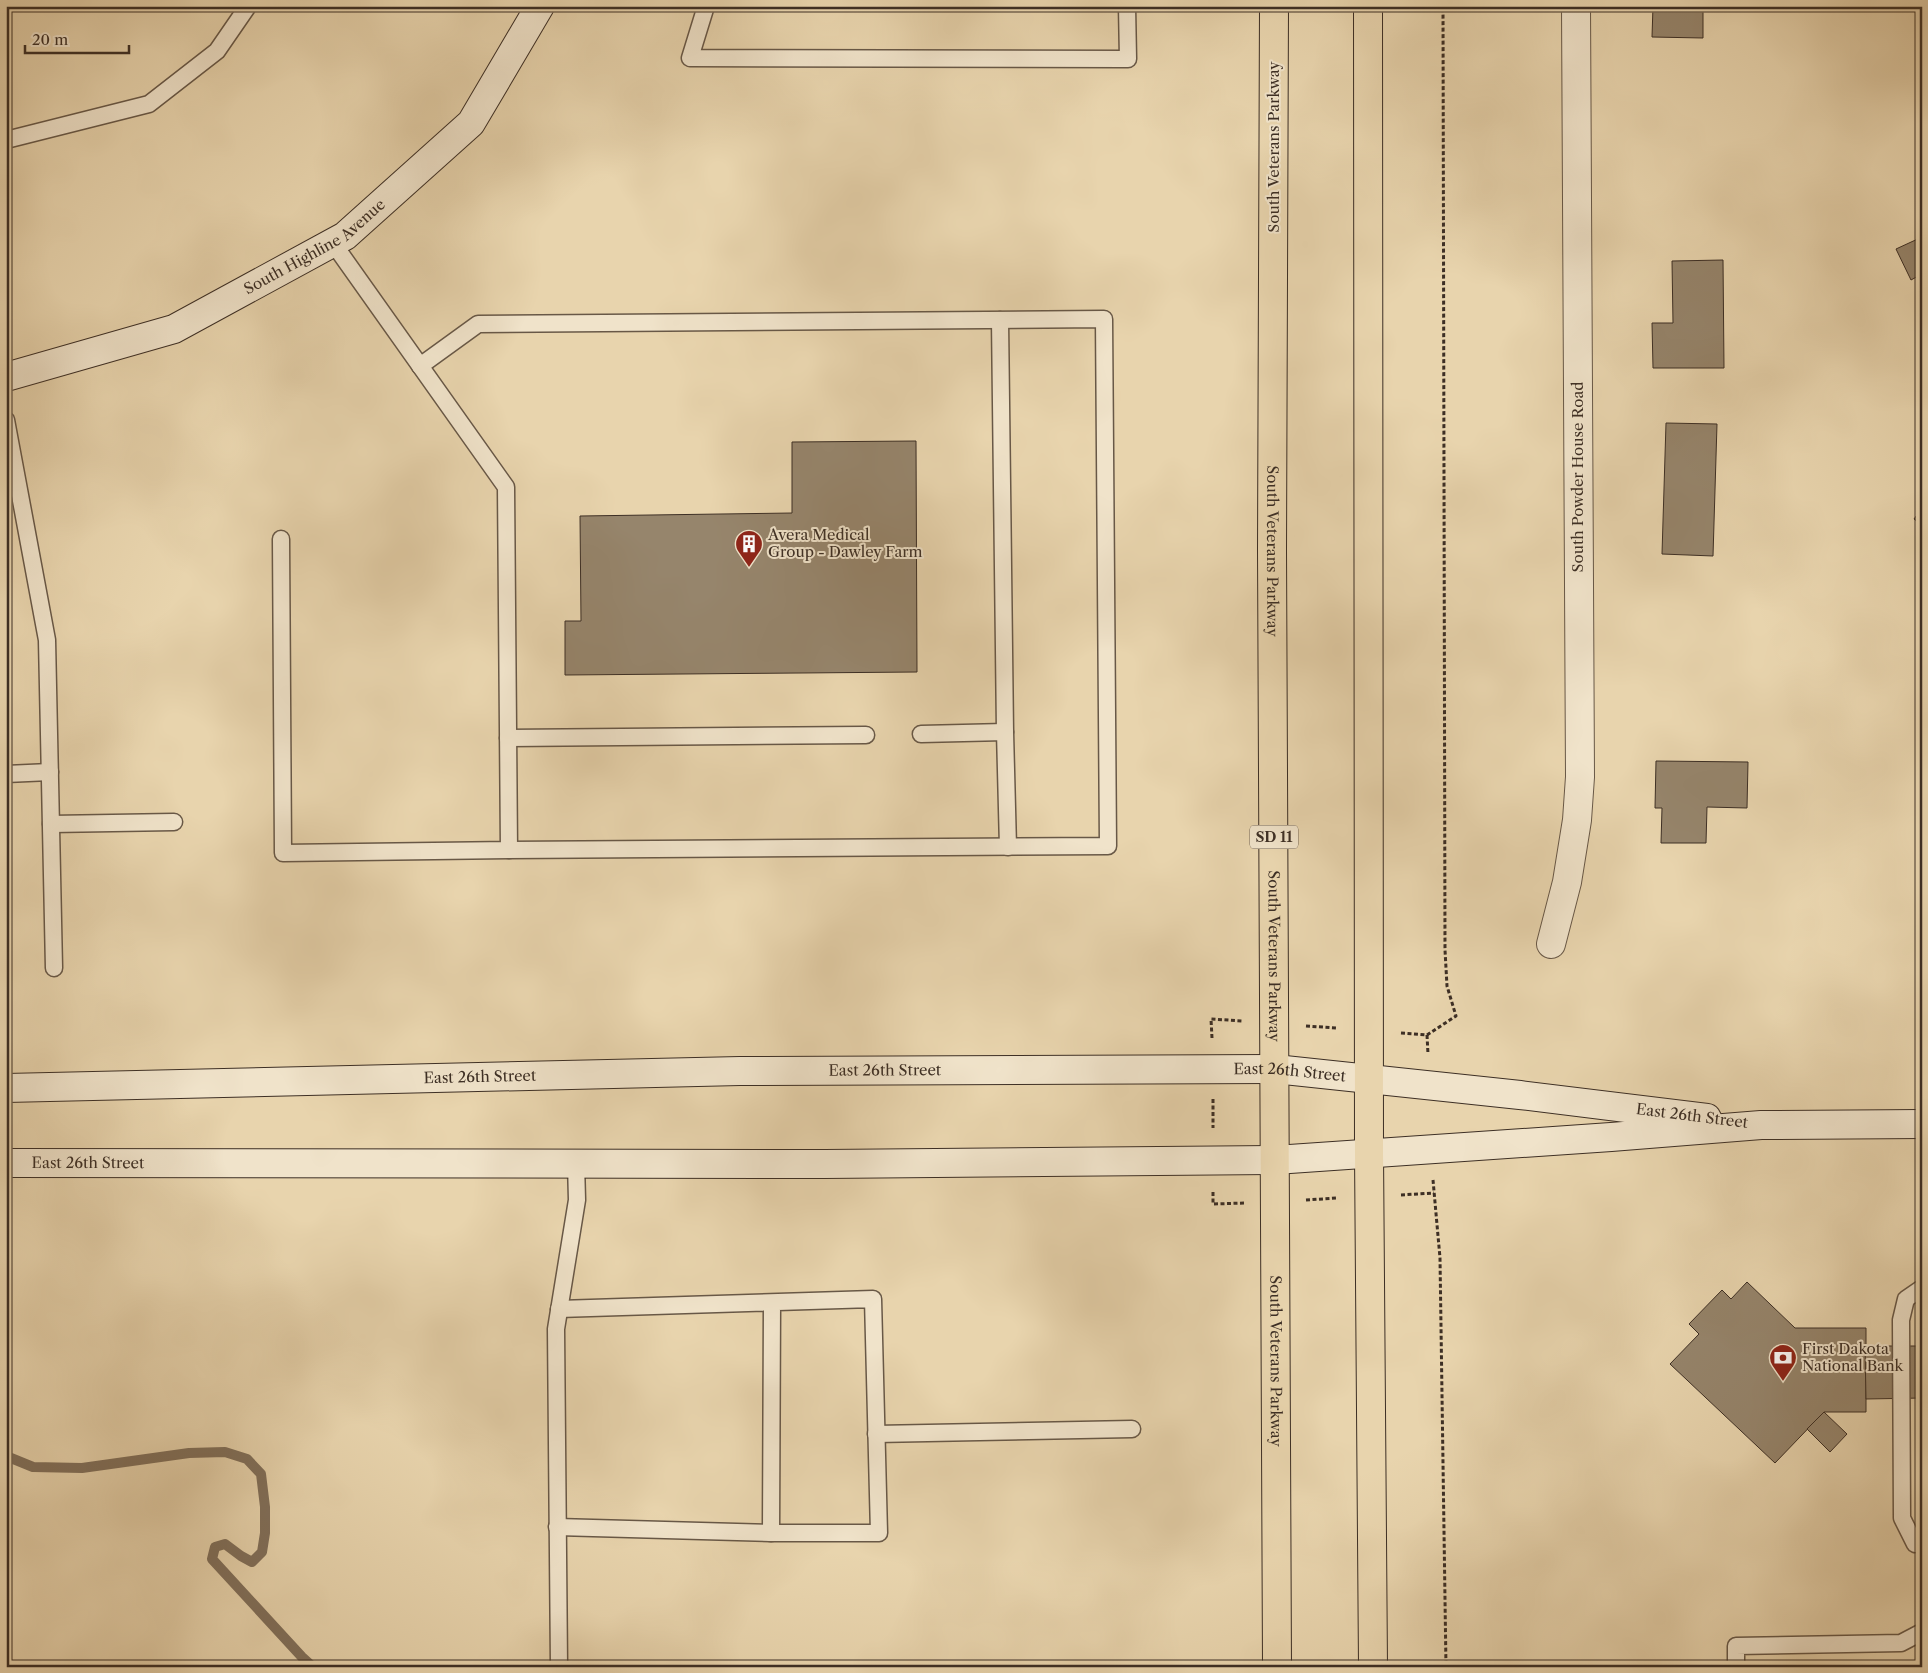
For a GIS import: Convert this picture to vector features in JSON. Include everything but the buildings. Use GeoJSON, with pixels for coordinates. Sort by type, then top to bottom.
{"type":"FeatureCollection","features":[{"type":"Feature","properties":{"kind":"highway","name":"South Veterans Parkway"},"geometry":{"type":"LineString","coordinates":[[1274,6],[1272,550],[1277,1667]]}},
{"type":"Feature","properties":{"kind":"highway"},"geometry":{"type":"LineString","coordinates":[[1368,6],[1369,1153],[1373,1667]]}},
{"type":"Feature","properties":{"kind":"main road","name":"South Highline Avenue"},"geometry":{"type":"LineString","coordinates":[[6,377],[174,329],[345,236],[472,123],[540,6]]}},
{"type":"Feature","properties":{"kind":"main road","name":"South Powder House Road"},"geometry":{"type":"LineString","coordinates":[[1551,944],[1568,873],[1577,820],[1580,777],[1576,6]]}},
{"type":"Feature","properties":{"kind":"main road","name":"East 26th Street"},"geometry":{"type":"LineString","coordinates":[[6,1088],[740,1071],[1275,1069],[1520,1094],[1760,1125]]}},
{"type":"Feature","properties":{"kind":"main road","name":"East 26th Street"},"geometry":{"type":"LineString","coordinates":[[6,1163],[825,1164],[1275,1160],[1760,1125],[1922,1124]]}},
{"type":"Feature","properties":{"kind":"lane"},"geometry":{"type":"LineString","coordinates":[[6,140],[149,104],[217,51],[248,6]]}},
{"type":"Feature","properties":{"kind":"lane"},"geometry":{"type":"LineString","coordinates":[[706,6],[690,58],[1128,59],[1127,6]]}},
{"type":"Feature","properties":{"kind":"lane"},"geometry":{"type":"LineString","coordinates":[[332,243],[506,487],[508,850]]}},
{"type":"Feature","properties":{"kind":"lane"},"geometry":{"type":"LineString","coordinates":[[281,539],[283,853],[1108,846],[1104,319],[478,324],[420,366]]}},
{"type":"Feature","properties":{"kind":"lane"},"geometry":{"type":"LineString","coordinates":[[1000,320],[1008,847]]}},
{"type":"Feature","properties":{"kind":"lane"},"geometry":{"type":"LineString","coordinates":[[6,420],[47,640],[54,968]]}},
{"type":"Feature","properties":{"kind":"lane"},"geometry":{"type":"LineString","coordinates":[[921,734],[1006,732]]}},
{"type":"Feature","properties":{"kind":"lane"},"geometry":{"type":"LineString","coordinates":[[508,738],[866,735]]}},
{"type":"Feature","properties":{"kind":"lane"},"geometry":{"type":"LineString","coordinates":[[6,774],[50,772]]}},
{"type":"Feature","properties":{"kind":"lane"},"geometry":{"type":"LineString","coordinates":[[51,824],[174,822]]}},
{"type":"Feature","properties":{"kind":"lane"},"geometry":{"type":"LineString","coordinates":[[559,1667],[556,1528],[556,1329],[577,1200],[576,1163]]}},
{"type":"Feature","properties":{"kind":"lane"},"geometry":{"type":"LineString","coordinates":[[1915,1544],[1902,1518],[1901,1320],[1906,1299],[1922,1288]]}},
{"type":"Feature","properties":{"kind":"lane"},"geometry":{"type":"LineString","coordinates":[[556,1528],[771,1533],[879,1533],[873,1299],[559,1309]]}},
{"type":"Feature","properties":{"kind":"lane"},"geometry":{"type":"LineString","coordinates":[[771,1533],[772,1303]]}},
{"type":"Feature","properties":{"kind":"lane"},"geometry":{"type":"LineString","coordinates":[[876,1434],[1132,1429]]}},
{"type":"Feature","properties":{"kind":"lane"},"geometry":{"type":"LineString","coordinates":[[1736,1667],[1736,1646],[1901,1643],[1922,1632]]}},
{"type":"Feature","properties":{"kind":"path"},"geometry":{"type":"LineString","coordinates":[[1444,6],[1445,950],[1447,986],[1456,1016],[1427,1035],[1211,1019],[1214,1204],[1434,1194],[1440,1268],[1446,1667]]}},
{"type":"Feature","properties":{"kind":"waterway"},"geometry":{"type":"LineString","coordinates":[[6,1456],[33,1467],[82,1468],[189,1453],[225,1452],[247,1459],[261,1474],[265,1507],[265,1533],[262,1552],[252,1562],[225,1544],[215,1547],[212,1559],[313,1667]]}},
{"type":"Feature","properties":{"kind":"place","name":"Avera Medical Group - Dawley Farm"},"geometry":{"type":"Point","coordinates":[749,568]}},
{"type":"Feature","properties":{"kind":"place","name":"First Dakota National Bank"},"geometry":{"type":"Point","coordinates":[1783,1382]}}]}
